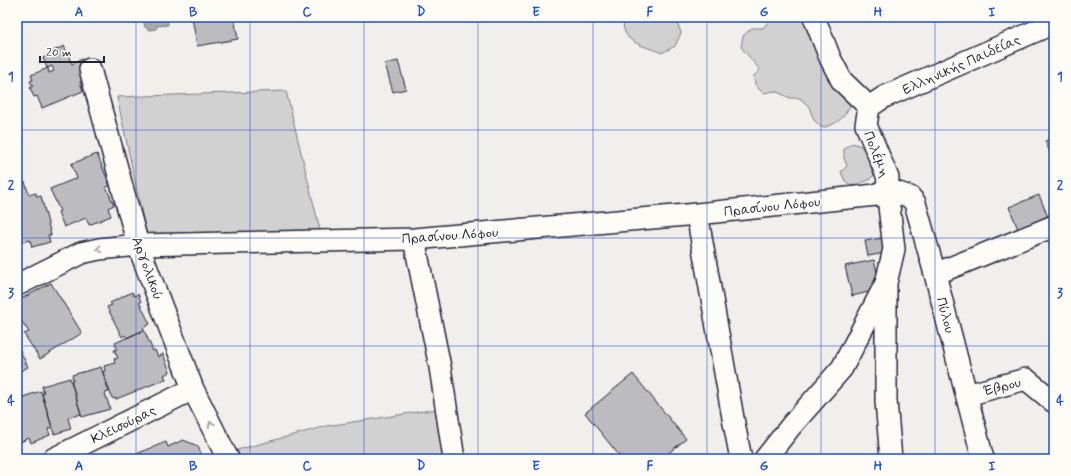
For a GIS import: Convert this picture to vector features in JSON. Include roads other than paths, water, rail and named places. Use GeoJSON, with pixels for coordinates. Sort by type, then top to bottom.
{"type":"FeatureCollection","features":[{"type":"Feature","properties":{"kind":"street"},"geometry":{"type":"LineString","coordinates":[[814,17],[830,58],[842,81],[869,107]]}},
{"type":"Feature","properties":{"kind":"street","name":"Ελληνικής Παιδείας"},"geometry":{"type":"LineString","coordinates":[[869,107],[884,97],[1054,23]]}},
{"type":"Feature","properties":{"kind":"street","name":"Αργολικού"},"geometry":{"type":"LineString","coordinates":[[90,69],[138,245],[193,389],[228,459]]}},
{"type":"Feature","properties":{"kind":"street","name":"Πολέμη"},"geometry":{"type":"LineString","coordinates":[[869,107],[866,125],[888,178],[887,189],[894,249],[886,283]]}},
{"type":"Feature","properties":{"kind":"street","name":"Πρασίνου Λόφου"},"geometry":{"type":"LineString","coordinates":[[17,285],[81,253],[99,249],[138,245],[414,239],[697,214],[876,195],[887,189]]}},
{"type":"Feature","properties":{"kind":"street","name":"Πύλου"},"geometry":{"type":"LineString","coordinates":[[887,189],[910,197],[915,203],[983,459]]}},
{"type":"Feature","properties":{"kind":"street"},"geometry":{"type":"LineString","coordinates":[[697,214],[741,459]]}},
{"type":"Feature","properties":{"kind":"street"},"geometry":{"type":"LineString","coordinates":[[935,274],[1054,226]]}},
{"type":"Feature","properties":{"kind":"street"},"geometry":{"type":"LineString","coordinates":[[414,239],[440,367],[454,459]]}},
{"type":"Feature","properties":{"kind":"street"},"geometry":{"type":"LineString","coordinates":[[765,459],[791,426],[842,368],[886,283]]}},
{"type":"Feature","properties":{"kind":"street"},"geometry":{"type":"LineString","coordinates":[[886,283],[886,401],[891,459]]}},
{"type":"Feature","properties":{"kind":"street","name":"Έβρου"},"geometry":{"type":"LineString","coordinates":[[967,395],[1026,379],[1054,402]]}},
{"type":"Feature","properties":{"kind":"street","name":"Κλεισούρας"},"geometry":{"type":"LineString","coordinates":[[53,459],[193,389]]}}]}
